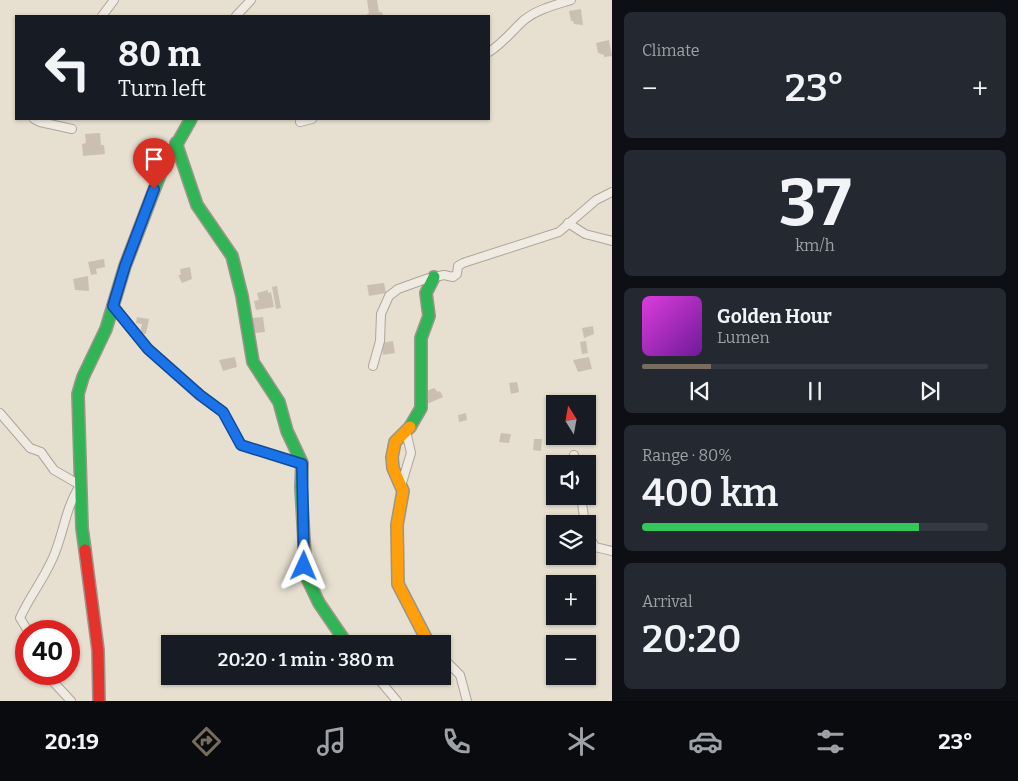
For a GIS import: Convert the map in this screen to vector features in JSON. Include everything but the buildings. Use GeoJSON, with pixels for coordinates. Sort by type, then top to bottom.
{"type":"FeatureCollection","features":[{"type":"Feature","properties":{"kind":"street"},"geometry":{"type":"LineString","coordinates":[[103,15],[114,0]]}},
{"type":"Feature","properties":{"kind":"street"},"geometry":{"type":"LineString","coordinates":[[237,15],[251,0]]}},
{"type":"Feature","properties":{"kind":"street"},"geometry":{"type":"LineString","coordinates":[[490,51],[526,19],[551,5],[572,0]]}},
{"type":"Feature","properties":{"kind":"street"},"geometry":{"type":"LineString","coordinates":[[36,120],[72,128]]}},
{"type":"Feature","properties":{"kind":"street"},"geometry":{"type":"LineString","coordinates":[[99,701],[98,650],[82,528],[78,394],[83,376],[99,346],[125,266],[158,181],[176,143],[190,120]]}},
{"type":"Feature","properties":{"kind":"street"},"geometry":{"type":"LineString","coordinates":[[300,122],[308,120]]}},
{"type":"Feature","properties":{"kind":"street"},"geometry":{"type":"LineString","coordinates":[[176,143],[197,205],[232,256],[242,296],[253,362],[279,402],[288,431],[302,464],[301,487],[306,576],[319,603],[341,635]]}},
{"type":"Feature","properties":{"kind":"street"},"geometry":{"type":"LineString","coordinates":[[372,366],[380,341],[381,314],[389,296],[406,286],[434,277],[456,276],[458,266],[464,263],[552,235],[563,229],[596,200],[612,192]]}},
{"type":"Feature","properties":{"kind":"street"},"geometry":{"type":"LineString","coordinates":[[568,223],[580,232],[612,242]]}},
{"type":"Feature","properties":{"kind":"street"},"geometry":{"type":"LineString","coordinates":[[424,635],[398,584],[398,525],[403,491],[393,468],[392,456],[395,442],[418,417],[420,408],[421,338],[428,316],[426,293],[434,277]]}},
{"type":"Feature","properties":{"kind":"street"},"geometry":{"type":"LineString","coordinates":[[113,306],[148,349],[200,395],[223,412],[241,445],[302,464]]}},
{"type":"Feature","properties":{"kind":"street"},"geometry":{"type":"LineString","coordinates":[[0,413],[30,448],[42,452],[54,470],[80,485]]}},
{"type":"Feature","properties":{"kind":"street"},"geometry":{"type":"LineString","coordinates":[[401,486],[411,453],[406,431]]}},
{"type":"Feature","properties":{"kind":"street"},"geometry":{"type":"LineString","coordinates":[[21,620],[20,618],[56,550],[71,499],[80,485]]}},
{"type":"Feature","properties":{"kind":"street"},"geometry":{"type":"LineString","coordinates":[[596,547],[612,551]]}},
{"type":"Feature","properties":{"kind":"street"},"geometry":{"type":"LineString","coordinates":[[451,666],[460,675],[467,701]]}},
{"type":"Feature","properties":{"kind":"street"},"geometry":{"type":"LineString","coordinates":[[56,685],[71,701]]}},
{"type":"Feature","properties":{"kind":"street"},"geometry":{"type":"LineString","coordinates":[[384,685],[397,701]]}},
{"type":"Feature","properties":{"kind":"traffic: fast"},"geometry":{"type":"LineString","coordinates":[[85,550],[82,528],[78,394],[83,377],[106,329],[125,266],[161,172],[190,120]]}},
{"type":"Feature","properties":{"kind":"traffic: fast"},"geometry":{"type":"LineString","coordinates":[[176,143],[197,205],[232,256],[242,296],[253,362],[279,402],[287,431],[302,463],[301,487],[306,576],[319,603],[341,635]]}},
{"type":"Feature","properties":{"kind":"traffic: fast"},"geometry":{"type":"LineString","coordinates":[[410,427],[421,408],[421,338],[429,316],[426,293],[434,277]]}},
{"type":"Feature","properties":{"kind":"traffic: slow"},"geometry":{"type":"LineString","coordinates":[[410,427],[395,442],[392,457],[393,468],[403,491],[397,525],[398,584],[424,635]]}},
{"type":"Feature","properties":{"kind":"traffic: jam"},"geometry":{"type":"LineString","coordinates":[[85,550],[98,650],[99,701]]}},
{"type":"Feature","properties":{"kind":"route"},"geometry":{"type":"LineString","coordinates":[[154,189],[125,266],[113,306],[128,327],[148,349],[200,395],[223,412],[229,419],[241,445],[302,464],[304,566]]}}]}
